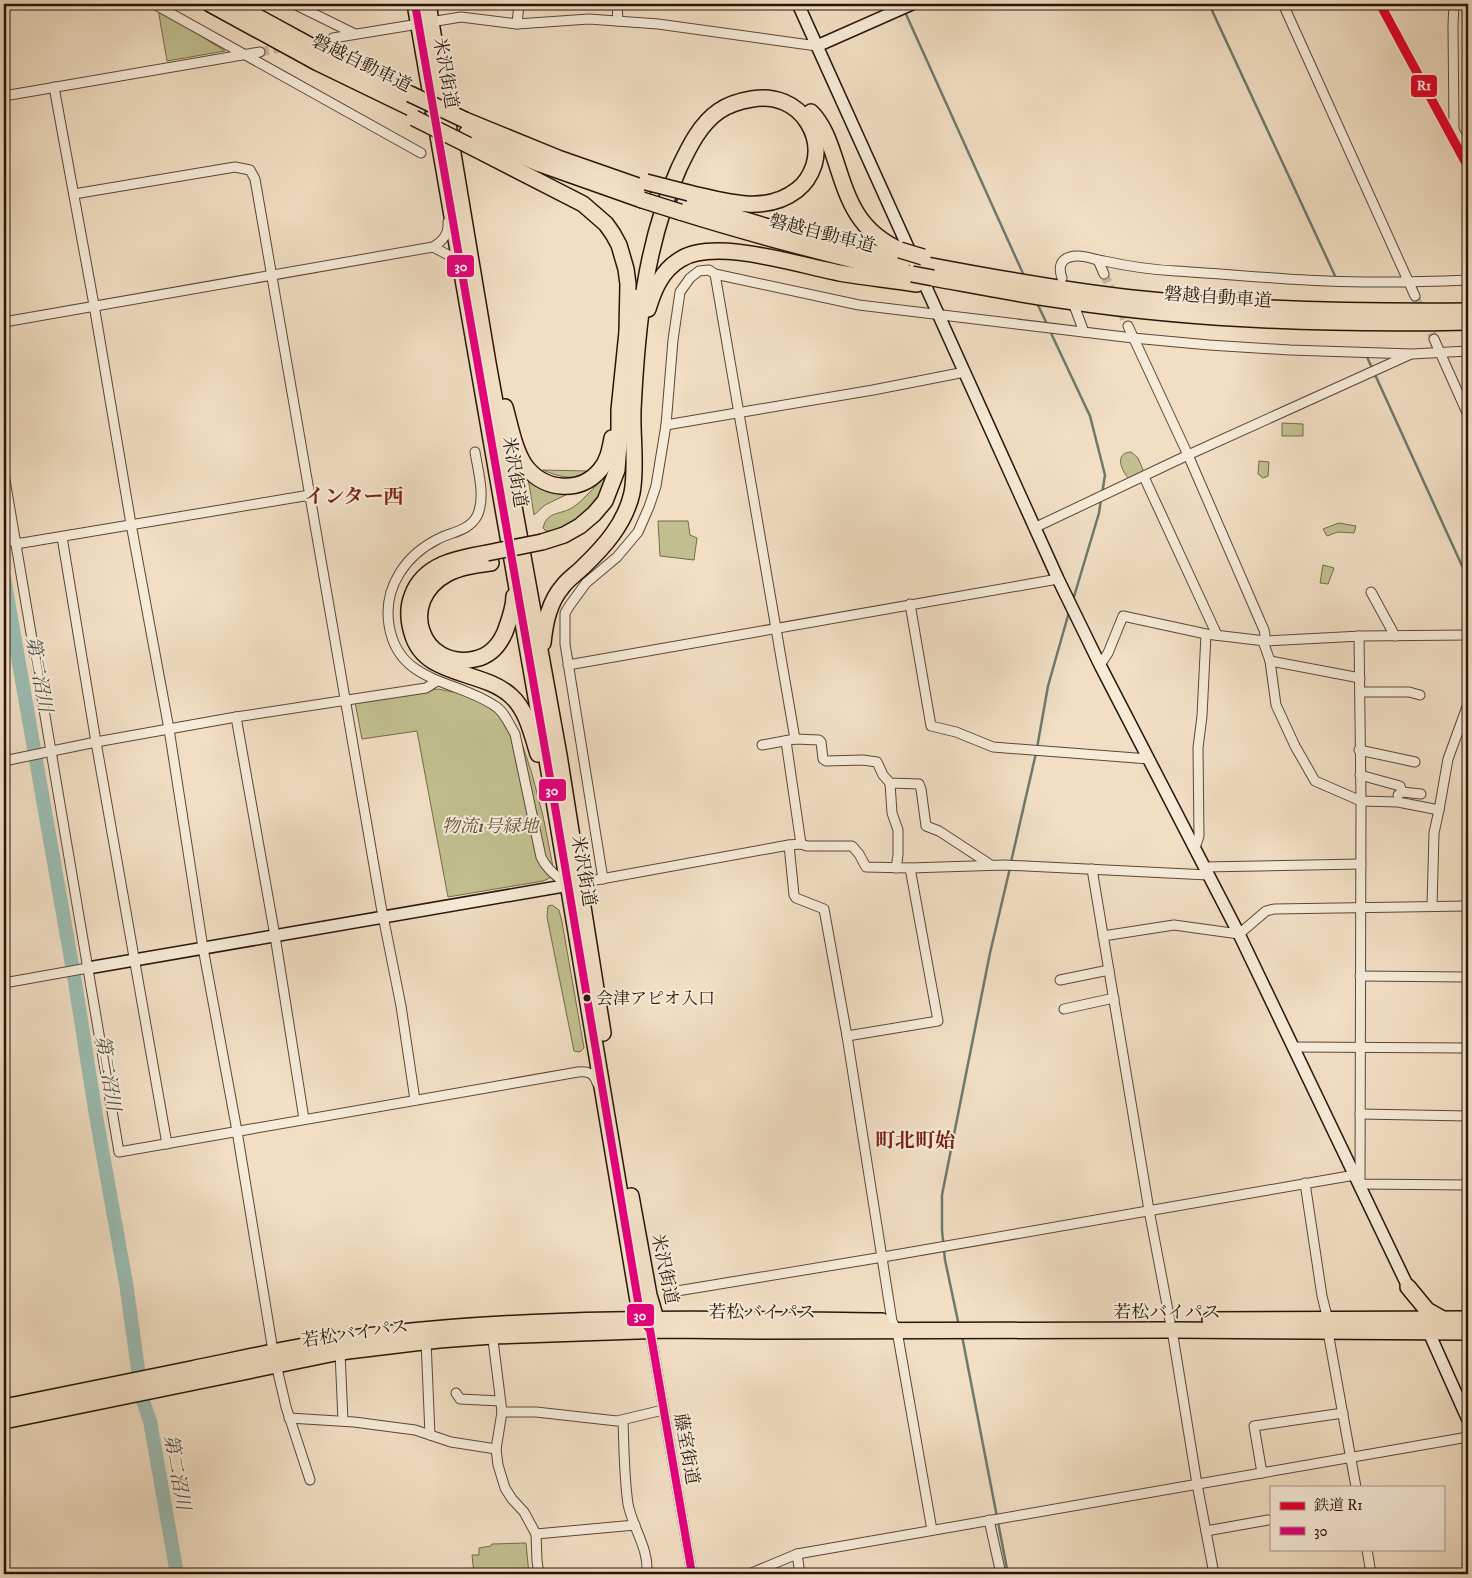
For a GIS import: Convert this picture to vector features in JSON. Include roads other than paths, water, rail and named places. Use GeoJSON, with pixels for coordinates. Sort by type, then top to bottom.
{"type":"FeatureCollection","features":[{"type":"Feature","properties":{"kind":"highway","name":"磐越自動車道"},"geometry":{"type":"LineString","coordinates":[[210,4],[415,114],[467,133],[540,164],[644,190],[765,226],[902,255]]}},
{"type":"Feature","properties":{"kind":"highway","name":"磐越自動車道"},"geometry":{"type":"LineString","coordinates":[[234,4],[322,52],[410,94],[467,133],[558,158],[644,190]]}},
{"type":"Feature","properties":{"kind":"highway","name":"米沢街道"},"geometry":{"type":"LineString","coordinates":[[415,4],[425,22],[470,291],[514,574],[559,838],[573,884],[610,1077],[649,1295],[649,1323]]}},
{"type":"Feature","properties":{"kind":"highway","name":"米沢街道"},"geometry":{"type":"LineString","coordinates":[[428,4],[425,22],[442,160],[470,291],[559,755],[573,884],[594,1044],[649,1323]]}},
{"type":"Feature","properties":{"kind":"highway"},"geometry":{"type":"LineString","coordinates":[[559,838],[538,754],[519,705],[511,696],[499,688],[448,670],[430,659],[416,643],[409,623],[408,610],[412,594],[418,583],[436,567],[449,561],[489,558],[544,546],[580,526],[605,501],[617,470],[619,444],[626,411],[644,250],[665,181],[682,144],[697,122],[713,106],[735,95],[759,90],[772,90],[785,94],[806,107],[818,120],[827,137],[847,194],[860,218],[878,238],[930,271],[985,282]]}},
{"type":"Feature","properties":{"kind":"highway"},"geometry":{"type":"LineString","coordinates":[[633,336],[652,247],[672,183],[700,130],[718,112],[742,100],[756,98],[782,101],[792,106],[808,122],[816,142],[813,168],[801,187],[791,195],[780,200],[754,205],[726,202],[685,202],[644,190]]}},
{"type":"Feature","properties":{"kind":"highway"},"geometry":{"type":"LineString","coordinates":[[467,133],[583,204],[606,224],[619,245],[626,269],[633,336]]}},
{"type":"Feature","properties":{"kind":"highway","name":"磐越自動車道"},"geometry":{"type":"LineString","coordinates":[[685,202],[778,242],[915,279]]}},
{"type":"Feature","properties":{"kind":"highway"},"geometry":{"type":"LineString","coordinates":[[633,336],[659,280],[680,259],[699,253],[724,251],[743,253],[845,274],[915,279],[930,271],[985,282]]}},
{"type":"Feature","properties":{"kind":"highway","name":"磐越自動車道"},"geometry":{"type":"LineString","coordinates":[[985,282],[1066,294],[1131,309],[1249,319],[1356,323],[1468,322]]}},
{"type":"Feature","properties":{"kind":"highway","name":"磐越自動車道"},"geometry":{"type":"LineString","coordinates":[[985,282],[1044,298],[1066,294],[1259,308],[1363,312],[1468,311]]}},
{"type":"Feature","properties":{"kind":"highway"},"geometry":{"type":"LineString","coordinates":[[470,291],[483,310],[492,358],[516,446],[526,468],[538,479],[549,484],[564,487],[580,485],[590,479],[600,470],[606,460],[626,411]]}},
{"type":"Feature","properties":{"kind":"highway"},"geometry":{"type":"LineString","coordinates":[[541,659],[550,606],[563,586],[597,554],[613,534],[626,511],[632,493],[635,469],[626,411]]}},
{"type":"Feature","properties":{"kind":"highway"},"geometry":{"type":"LineString","coordinates":[[489,558],[448,573],[436,581],[423,596],[420,607],[421,628],[425,640],[431,647],[447,658],[466,661],[478,659],[489,654],[497,647],[509,623],[514,600],[514,574]]}},
{"type":"Feature","properties":{"kind":"highway"},"geometry":{"type":"LineString","coordinates":[[1389,1319],[1398,1316],[1406,1308],[1408,1287]]}},
{"type":"Feature","properties":{"kind":"highway"},"geometry":{"type":"LineString","coordinates":[[1408,1287],[1427,1310],[1445,1319]]}},
{"type":"Feature","properties":{"kind":"highway","name":"若松バイパス"},"geometry":{"type":"LineString","coordinates":[[1328,1326],[1389,1319],[1468,1332]]}},
{"type":"Feature","properties":{"kind":"highway","name":"若松バイパス"},"geometry":{"type":"LineString","coordinates":[[4,1422],[126,1389],[384,1334],[649,1323],[895,1326],[1328,1326],[1426,1325],[1445,1319],[1468,1319]]}},
{"type":"Feature","properties":{"kind":"highway","name":"若松バイパス"},"geometry":{"type":"LineString","coordinates":[[275,1357],[426,1342],[491,1330]]}},
{"type":"Feature","properties":{"kind":"highway","name":"若松バイパス"},"geometry":{"type":"LineString","coordinates":[[4,1407],[126,1389]]}},
{"type":"Feature","properties":{"kind":"street"},"geometry":{"type":"LineString","coordinates":[[154,4],[421,153]]}},
{"type":"Feature","properties":{"kind":"street"},"geometry":{"type":"LineString","coordinates":[[294,4],[355,34]]}},
{"type":"Feature","properties":{"kind":"street"},"geometry":{"type":"LineString","coordinates":[[517,24],[519,4]]}},
{"type":"Feature","properties":{"kind":"street"},"geometry":{"type":"LineString","coordinates":[[617,4],[618,21]]}},
{"type":"Feature","properties":{"kind":"street"},"geometry":{"type":"LineString","coordinates":[[798,4],[1058,579],[1100,665],[1239,934],[1358,1180],[1468,1420]]}},
{"type":"Feature","properties":{"kind":"street"},"geometry":{"type":"LineString","coordinates":[[333,38],[461,17],[517,24],[589,19],[680,26],[817,46],[912,4]]}},
{"type":"Feature","properties":{"kind":"street"},"geometry":{"type":"LineString","coordinates":[[1283,4],[1415,296]]}},
{"type":"Feature","properties":{"kind":"street"},"geometry":{"type":"LineString","coordinates":[[1454,4],[1454,130],[1468,155]]}},
{"type":"Feature","properties":{"kind":"street"},"geometry":{"type":"LineString","coordinates":[[4,96],[260,52]]}},
{"type":"Feature","properties":{"kind":"street"},"geometry":{"type":"LineString","coordinates":[[54,87],[169,729],[203,948],[237,1131],[275,1357],[289,1418],[310,1480]]}},
{"type":"Feature","properties":{"kind":"street"},"geometry":{"type":"LineString","coordinates":[[4,322],[433,247],[441,242],[448,231],[448,219],[439,170],[442,160]]}},
{"type":"Feature","properties":{"kind":"street"},"geometry":{"type":"LineString","coordinates":[[74,194],[235,167],[246,168],[252,172],[256,184],[272,274],[382,917],[400,998],[415,1100]]}},
{"type":"Feature","properties":{"kind":"street"},"geometry":{"type":"LineString","coordinates":[[433,247],[452,257],[457,267],[459,281],[470,291]]}},
{"type":"Feature","properties":{"kind":"street"},"geometry":{"type":"LineString","coordinates":[[1084,332],[1066,294],[1059,270],[1061,264],[1069,257],[1078,256],[1175,271],[1219,273],[1256,278],[1409,282],[1468,280]]}},
{"type":"Feature","properties":{"kind":"street"},"geometry":{"type":"LineString","coordinates":[[1098,260],[1104,274]]}},
{"type":"Feature","properties":{"kind":"street"},"geometry":{"type":"LineString","coordinates":[[603,879],[565,644],[566,613],[586,583],[617,557],[638,532],[649,507],[656,486],[666,425],[673,340],[680,292],[684,284],[699,272],[709,270],[715,274],[858,304],[938,316],[1133,338],[1281,350],[1412,354],[1468,350]]}},
{"type":"Feature","properties":{"kind":"street"},"geometry":{"type":"LineString","coordinates":[[715,274],[775,628],[790,740],[801,844]]}},
{"type":"Feature","properties":{"kind":"street"},"geometry":{"type":"LineString","coordinates":[[1128,326],[1188,456],[1264,630],[1264,644],[1270,661],[1276,706],[1295,746],[1315,781],[1361,801],[1398,802],[1439,810]]}},
{"type":"Feature","properties":{"kind":"street"},"geometry":{"type":"LineString","coordinates":[[1434,339],[1468,414]]}},
{"type":"Feature","properties":{"kind":"street"},"geometry":{"type":"LineString","coordinates":[[1034,528],[1412,354]]}},
{"type":"Feature","properties":{"kind":"street"},"geometry":{"type":"LineString","coordinates":[[666,425],[874,390],[965,372]]}},
{"type":"Feature","properties":{"kind":"street"},"geometry":{"type":"LineString","coordinates":[[475,452],[480,505],[476,517],[468,526],[423,547],[401,568],[390,596],[388,609],[389,625],[398,651],[415,670],[427,678],[464,690],[497,706],[505,717],[514,734],[541,858],[552,873],[573,884]]}},
{"type":"Feature","properties":{"kind":"street"},"geometry":{"type":"LineString","coordinates":[[4,474],[51,751],[78,970],[119,1152],[578,1072],[586,1072],[594,1076],[601,1106],[608,1122]]}},
{"type":"Feature","properties":{"kind":"street"},"geometry":{"type":"LineString","coordinates":[[1144,476],[1217,635]]}},
{"type":"Feature","properties":{"kind":"street"},"geometry":{"type":"LineString","coordinates":[[4,541],[16,542],[62,537],[310,495]]}},
{"type":"Feature","properties":{"kind":"street"},"geometry":{"type":"LineString","coordinates":[[62,537],[166,1144]]}},
{"type":"Feature","properties":{"kind":"street"},"geometry":{"type":"LineString","coordinates":[[568,665],[1058,579]]}},
{"type":"Feature","properties":{"kind":"street"},"geometry":{"type":"LineString","coordinates":[[1371,592],[1395,636]]}},
{"type":"Feature","properties":{"kind":"street"},"geometry":{"type":"LineString","coordinates":[[910,604],[931,726],[956,732],[993,747],[1149,759]]}},
{"type":"Feature","properties":{"kind":"street"},"geometry":{"type":"LineString","coordinates":[[1100,665],[1108,653],[1123,616],[1206,634],[1265,641],[1359,636],[1468,636]]}},
{"type":"Feature","properties":{"kind":"street"},"geometry":{"type":"LineString","coordinates":[[1195,848],[1199,836],[1198,748],[1202,716],[1206,634]]}},
{"type":"Feature","properties":{"kind":"street"},"geometry":{"type":"LineString","coordinates":[[1358,1180],[1361,1048],[1359,636]]}},
{"type":"Feature","properties":{"kind":"street"},"geometry":{"type":"LineString","coordinates":[[1270,661],[1360,678]]}},
{"type":"Feature","properties":{"kind":"street"},"geometry":{"type":"LineString","coordinates":[[4,761],[96,742],[236,717],[426,688],[437,681]]}},
{"type":"Feature","properties":{"kind":"street"},"geometry":{"type":"LineString","coordinates":[[1360,692],[1409,692],[1420,696]]}},
{"type":"Feature","properties":{"kind":"street"},"geometry":{"type":"LineString","coordinates":[[1432,906],[1432,843],[1448,759],[1468,704]]}},
{"type":"Feature","properties":{"kind":"street"},"geometry":{"type":"LineString","coordinates":[[236,717],[275,936],[304,1119]]}},
{"type":"Feature","properties":{"kind":"street"},"geometry":{"type":"LineString","coordinates":[[762,745],[790,740],[818,740],[823,759],[826,761],[863,760],[877,762],[883,775],[890,783],[892,813],[898,830],[896,868]]}},
{"type":"Feature","properties":{"kind":"street"},"geometry":{"type":"LineString","coordinates":[[1359,750],[1415,762]]}},
{"type":"Feature","properties":{"kind":"street"},"geometry":{"type":"LineString","coordinates":[[1360,774],[1400,786],[1402,792]]}},
{"type":"Feature","properties":{"kind":"street"},"geometry":{"type":"LineString","coordinates":[[890,783],[919,784],[926,826],[939,831],[991,865]]}},
{"type":"Feature","properties":{"kind":"street"},"geometry":{"type":"LineString","coordinates":[[1398,802],[1398,794],[1402,792],[1421,794]]}},
{"type":"Feature","properties":{"kind":"street"},"geometry":{"type":"LineString","coordinates":[[4,983],[789,845],[852,846],[866,867],[896,868],[1017,865],[1092,869],[1206,871],[1361,864]]}},
{"type":"Feature","properties":{"kind":"street"},"geometry":{"type":"LineString","coordinates":[[789,845],[794,895],[796,898],[824,909],[847,1036],[883,1258],[932,1530]]}},
{"type":"Feature","properties":{"kind":"street"},"geometry":{"type":"LineString","coordinates":[[847,1036],[938,1021],[910,868]]}},
{"type":"Feature","properties":{"kind":"street"},"geometry":{"type":"LineString","coordinates":[[1092,869],[1149,1210],[1214,1574]]}},
{"type":"Feature","properties":{"kind":"street"},"geometry":{"type":"LineString","coordinates":[[1103,936],[1174,924],[1239,934],[1266,911],[1274,909],[1468,906]]}},
{"type":"Feature","properties":{"kind":"street"},"geometry":{"type":"LineString","coordinates":[[1060,980],[1109,970]]}},
{"type":"Feature","properties":{"kind":"street"},"geometry":{"type":"LineString","coordinates":[[1360,976],[1468,977]]}},
{"type":"Feature","properties":{"kind":"street"},"geometry":{"type":"LineString","coordinates":[[1064,1009],[1114,998]]}},
{"type":"Feature","properties":{"kind":"street"},"geometry":{"type":"LineString","coordinates":[[578,1072],[590,1062],[594,1051],[594,1044]]}},
{"type":"Feature","properties":{"kind":"street"},"geometry":{"type":"LineString","coordinates":[[1294,1047],[1468,1048]]}},
{"type":"Feature","properties":{"kind":"street"},"geometry":{"type":"LineString","coordinates":[[1360,1114],[1468,1116]]}},
{"type":"Feature","properties":{"kind":"street"},"geometry":{"type":"LineString","coordinates":[[672,1292],[883,1258],[1305,1184],[1358,1180],[1468,1185]]}},
{"type":"Feature","properties":{"kind":"street"},"geometry":{"type":"LineString","coordinates":[[1305,1184],[1322,1296],[1356,1486]]}},
{"type":"Feature","properties":{"kind":"street","name":"藤室街道"},"geometry":{"type":"LineString","coordinates":[[649,1323],[692,1574]]}},
{"type":"Feature","properties":{"kind":"street"},"geometry":{"type":"LineString","coordinates":[[491,1330],[502,1412],[496,1449],[498,1465],[505,1488],[524,1512],[536,1534],[537,1561],[540,1574]]}},
{"type":"Feature","properties":{"kind":"street"},"geometry":{"type":"LineString","coordinates":[[426,1342],[430,1435]]}},
{"type":"Feature","properties":{"kind":"street"},"geometry":{"type":"LineString","coordinates":[[340,1352],[343,1421]]}},
{"type":"Feature","properties":{"kind":"street"},"geometry":{"type":"LineString","coordinates":[[456,1393],[460,1400],[500,1401]]}},
{"type":"Feature","properties":{"kind":"street"},"geometry":{"type":"LineString","coordinates":[[502,1412],[536,1412],[618,1421],[663,1410]]}},
{"type":"Feature","properties":{"kind":"street"},"geometry":{"type":"LineString","coordinates":[[1262,1473],[1254,1426],[1343,1413]]}},
{"type":"Feature","properties":{"kind":"street"},"geometry":{"type":"LineString","coordinates":[[289,1418],[343,1421],[415,1430],[451,1442],[496,1449]]}},
{"type":"Feature","properties":{"kind":"street"},"geometry":{"type":"LineString","coordinates":[[623,1420],[624,1466],[629,1506],[634,1525],[646,1553],[647,1574]]}},
{"type":"Feature","properties":{"kind":"street"},"geometry":{"type":"LineString","coordinates":[[750,1574],[797,1554],[1468,1437]]}},
{"type":"Feature","properties":{"kind":"street"},"geometry":{"type":"LineString","coordinates":[[992,1520],[1001,1574]]}},
{"type":"Feature","properties":{"kind":"street"},"geometry":{"type":"LineString","coordinates":[[1206,1531],[1268,1520]]}},
{"type":"Feature","properties":{"kind":"street"},"geometry":{"type":"LineString","coordinates":[[536,1534],[634,1525]]}},
{"type":"Feature","properties":{"kind":"street"},"geometry":{"type":"LineString","coordinates":[[1367,1550],[1371,1574]]}},
{"type":"Feature","properties":{"kind":"street"},"geometry":{"type":"LineString","coordinates":[[797,1554],[800,1574]]}},
{"type":"Feature","properties":{"kind":"waterway"},"geometry":{"type":"LineString","coordinates":[[915,7],[922,4]]}},
{"type":"Feature","properties":{"kind":"waterway"},"geometry":{"type":"LineString","coordinates":[[1209,4],[1336,278]]}},
{"type":"Feature","properties":{"kind":"waterway"},"geometry":{"type":"LineString","coordinates":[[905,12],[1025,278]]}},
{"type":"Feature","properties":{"kind":"waterway"},"geometry":{"type":"LineString","coordinates":[[1036,301],[1048,326]]}},
{"type":"Feature","properties":{"kind":"waterway"},"geometry":{"type":"LineString","coordinates":[[1050,331],[1090,416],[1105,475],[1102,494]]}},
{"type":"Feature","properties":{"kind":"waterway"},"geometry":{"type":"LineString","coordinates":[[1367,357],[1468,579]]}},
{"type":"Feature","properties":{"kind":"waterway"},"geometry":{"type":"LineString","coordinates":[[1073,600],[1099,513],[1101,499]]}},
{"type":"Feature","properties":{"kind":"waterway","name":"第二沼川"},"geometry":{"type":"LineString","coordinates":[[4,578],[126,1283],[142,1398],[150,1421],[177,1574]]}},
{"type":"Feature","properties":{"kind":"waterway"},"geometry":{"type":"LineString","coordinates":[[1037,748],[1048,686],[1069,612]]}},
{"type":"Feature","properties":{"kind":"waterway"},"geometry":{"type":"LineString","coordinates":[[1011,862],[1036,753]]}},
{"type":"Feature","properties":{"kind":"waterway"},"geometry":{"type":"LineString","coordinates":[[959,1326],[945,1260],[942,1230],[942,1195],[990,953],[1010,868]]}},
{"type":"Feature","properties":{"kind":"waterway"},"geometry":{"type":"LineString","coordinates":[[962,1336],[1008,1574]]}},
{"type":"Feature","properties":{"kind":"tunnel"},"geometry":{"type":"LineString","coordinates":[[306,43],[333,38]]}},
{"type":"Feature","properties":{"kind":"tunnel"},"geometry":{"type":"LineString","coordinates":[[260,52],[286,47]]}},
{"type":"Feature","properties":{"kind":"tunnel"},"geometry":{"type":"LineString","coordinates":[[1104,274],[1128,326]]}},
{"type":"Feature","properties":{"kind":"tunnel"},"geometry":{"type":"LineString","coordinates":[[1415,296],[1434,339]]}},
{"type":"Feature","properties":{"kind":"rail line","name":"R1"},"geometry":{"type":"LineString","coordinates":[[1380,4],[1468,167]]}},
{"type":"Feature","properties":{"kind":"place","name":"会津アピオ入口"},"geometry":{"type":"Point","coordinates":[587,998]}},
{"type":"Feature","properties":{"kind":"district","name":"インター西"},"geometry":{"type":"Point","coordinates":[354,496]}},
{"type":"Feature","properties":{"kind":"district","name":"町北町始"},"geometry":{"type":"Point","coordinates":[915,1140]}},
{"type":"Feature","properties":{"kind":"park label","name":"物流1号緑地"},"geometry":{"type":"Point","coordinates":[490,826]}}]}
